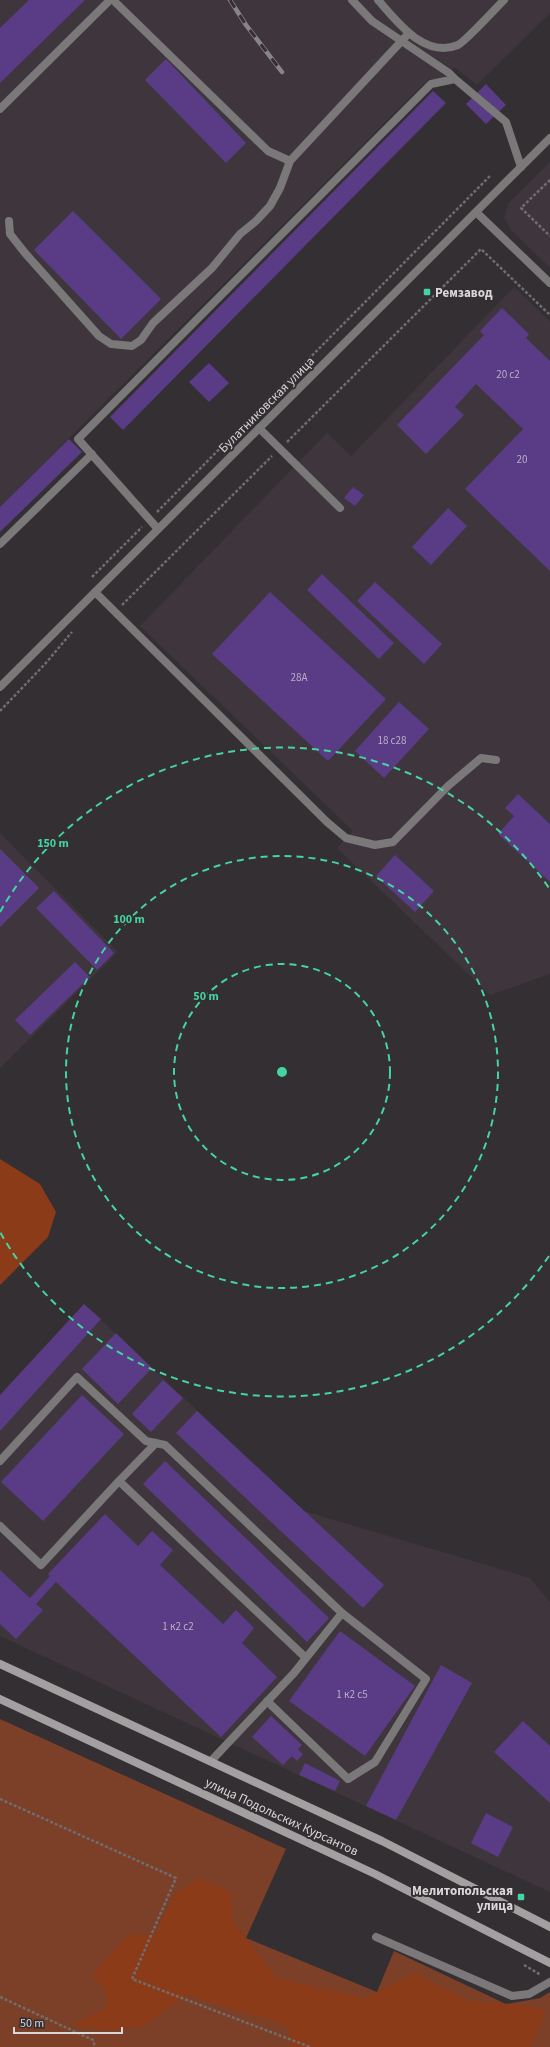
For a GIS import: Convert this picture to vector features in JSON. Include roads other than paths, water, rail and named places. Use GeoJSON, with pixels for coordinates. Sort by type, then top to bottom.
{"type":"FeatureCollection","features":[{"type":"Feature","properties":{"kind":"main road","name":"улица Подольских Курсантов"},"geometry":{"type":"LineString","coordinates":[[0,1664],[382,1841],[550,1927]]}},
{"type":"Feature","properties":{"kind":"main road","name":"улица Подольских Курсантов"},"geometry":{"type":"LineString","coordinates":[[0,1699],[375,1874],[550,1963]]}},
{"type":"Feature","properties":{"kind":"street"},"geometry":{"type":"LineString","coordinates":[[0,109],[112,0],[268,151],[290,161]]}},
{"type":"Feature","properties":{"kind":"street"},"geometry":{"type":"LineString","coordinates":[[352,0],[372,21],[449,73],[506,122],[521,167]]}},
{"type":"Feature","properties":{"kind":"street"},"geometry":{"type":"LineString","coordinates":[[378,0],[417,40],[432,46],[444,48],[459,45],[504,0]]}},
{"type":"Feature","properties":{"kind":"street"},"geometry":{"type":"LineString","coordinates":[[9,221],[10,234],[25,254],[99,336],[111,344],[132,346],[141,340],[153,324],[212,268],[240,234],[256,221],[270,206],[280,188],[290,161],[409,33]]}},
{"type":"Feature","properties":{"kind":"street"},"geometry":{"type":"LineString","coordinates":[[158,529],[78,439],[431,84],[456,79]]}},
{"type":"Feature","properties":{"kind":"street","name":"Булатниковская улица"},"geometry":{"type":"LineString","coordinates":[[0,687],[550,138]]}},
{"type":"Feature","properties":{"kind":"street"},"geometry":{"type":"LineString","coordinates":[[476,212],[550,283]]}},
{"type":"Feature","properties":{"kind":"street"},"geometry":{"type":"LineString","coordinates":[[259,428],[340,508]]}},
{"type":"Feature","properties":{"kind":"street"},"geometry":{"type":"LineString","coordinates":[[0,544],[92,454]]}},
{"type":"Feature","properties":{"kind":"street"},"geometry":{"type":"LineString","coordinates":[[95,592],[327,822],[346,838],[375,845],[392,842],[448,786],[481,758],[496,760]]}},
{"type":"Feature","properties":{"kind":"street"},"geometry":{"type":"LineString","coordinates":[[0,1461],[77,1377],[146,1441],[165,1445],[342,1613],[426,1679],[375,1762],[348,1779],[267,1701]]}},
{"type":"Feature","properties":{"kind":"street"},"geometry":{"type":"LineString","coordinates":[[0,1526],[41,1565],[156,1443]]}},
{"type":"Feature","properties":{"kind":"street"},"geometry":{"type":"LineString","coordinates":[[119,1482],[306,1658]]}},
{"type":"Feature","properties":{"kind":"street"},"geometry":{"type":"LineString","coordinates":[[211,1761],[306,1658],[342,1613]]}},
{"type":"Feature","properties":{"kind":"street"},"geometry":{"type":"LineString","coordinates":[[376,1937],[512,1996],[529,1994],[550,1982]]}},
{"type":"Feature","properties":{"kind":"railway"},"geometry":{"type":"LineString","coordinates":[[230,0],[246,25],[282,72]]}},
{"type":"Feature","properties":{"kind":"place","name":"Ремзавод"},"geometry":{"type":"Point","coordinates":[427,292]}},
{"type":"Feature","properties":{"kind":"place","name":"Мелитопольская улица"},"geometry":{"type":"Point","coordinates":[521,1897]}}]}
